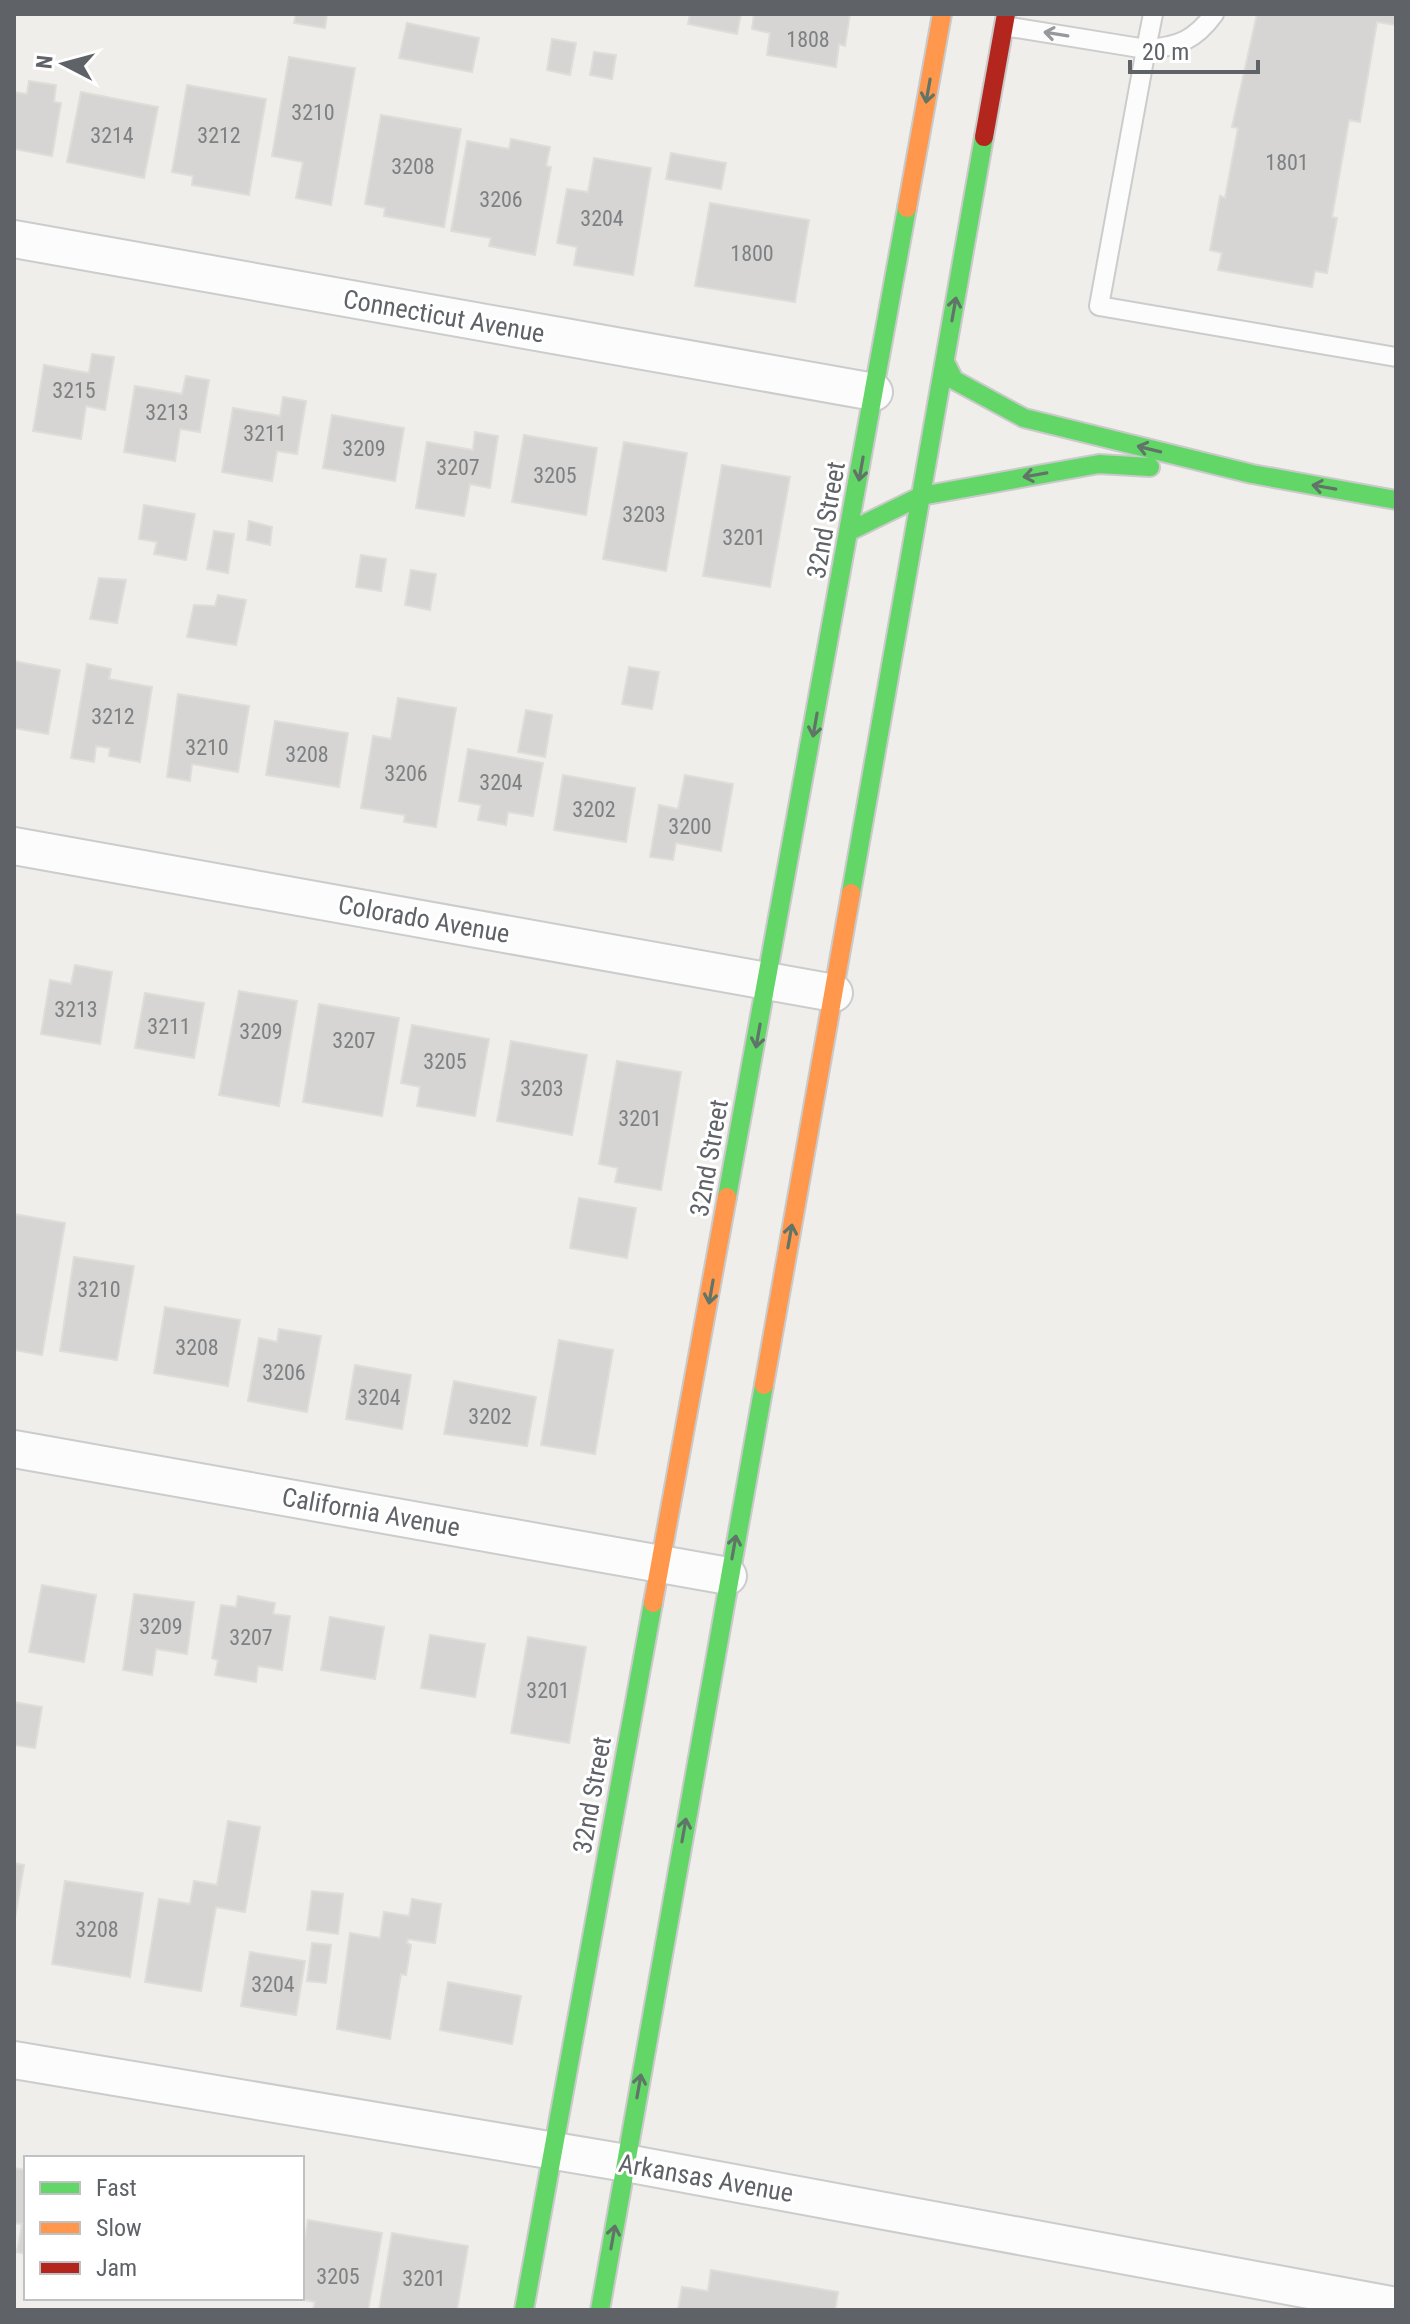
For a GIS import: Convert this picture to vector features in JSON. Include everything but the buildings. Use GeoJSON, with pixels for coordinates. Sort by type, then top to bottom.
{"type":"FeatureCollection","features":[{"type":"Feature","properties":{"kind":"main road","name":"32nd Street"},"geometry":{"type":"LineString","coordinates":[[524,2310],[942,14]]}},
{"type":"Feature","properties":{"kind":"main road"},"geometry":{"type":"LineString","coordinates":[[600,2310],[1005,20]]}},
{"type":"Feature","properties":{"kind":"main road"},"geometry":{"type":"LineString","coordinates":[[945,362],[954,380],[1024,418],[1252,474],[1396,500]]}},
{"type":"Feature","properties":{"kind":"main road"},"geometry":{"type":"LineString","coordinates":[[850,531],[921,496],[1099,464],[1252,474]]}},
{"type":"Feature","properties":{"kind":"street","name":"Connecticut Avenue"},"geometry":{"type":"LineString","coordinates":[[14,239],[874,392]]}},
{"type":"Feature","properties":{"kind":"street","name":"Colorado Avenue"},"geometry":{"type":"LineString","coordinates":[[14,846],[834,993]]}},
{"type":"Feature","properties":{"kind":"street","name":"California Avenue"},"geometry":{"type":"LineString","coordinates":[[14,1449],[728,1576]]}},
{"type":"Feature","properties":{"kind":"street","name":"Arkansas Avenue"},"geometry":{"type":"LineString","coordinates":[[14,2060],[626,2163],[1396,2306]]}},
{"type":"Feature","properties":{"kind":"lane"},"geometry":{"type":"LineString","coordinates":[[1153,14],[1099,306],[1396,357]]}},
{"type":"Feature","properties":{"kind":"lane"},"geometry":{"type":"LineString","coordinates":[[1005,20],[1146,49],[1176,47],[1200,33],[1214,14]]}},
{"type":"Feature","properties":{"kind":"traffic: fast"},"geometry":{"type":"LineString","coordinates":[[851,893],[984,137]]}},
{"type":"Feature","properties":{"kind":"traffic: fast"},"geometry":{"type":"LineString","coordinates":[[727,1197],[907,208]]}},
{"type":"Feature","properties":{"kind":"traffic: fast"},"geometry":{"type":"LineString","coordinates":[[945,362],[954,380],[1024,418],[1252,474],[1396,500]]}},
{"type":"Feature","properties":{"kind":"traffic: fast"},"geometry":{"type":"LineString","coordinates":[[850,531],[921,496],[1099,464],[1150,467]]}},
{"type":"Feature","properties":{"kind":"traffic: fast"},"geometry":{"type":"LineString","coordinates":[[600,2310],[764,1385]]}},
{"type":"Feature","properties":{"kind":"traffic: fast"},"geometry":{"type":"LineString","coordinates":[[524,2310],[653,1603]]}},
{"type":"Feature","properties":{"kind":"traffic: slow"},"geometry":{"type":"LineString","coordinates":[[907,208],[942,14]]}},
{"type":"Feature","properties":{"kind":"traffic: slow"},"geometry":{"type":"LineString","coordinates":[[764,1385],[851,893]]}},
{"type":"Feature","properties":{"kind":"traffic: slow"},"geometry":{"type":"LineString","coordinates":[[653,1603],[727,1197]]}},
{"type":"Feature","properties":{"kind":"traffic: jam"},"geometry":{"type":"LineString","coordinates":[[984,137],[1006,14]]}}]}
